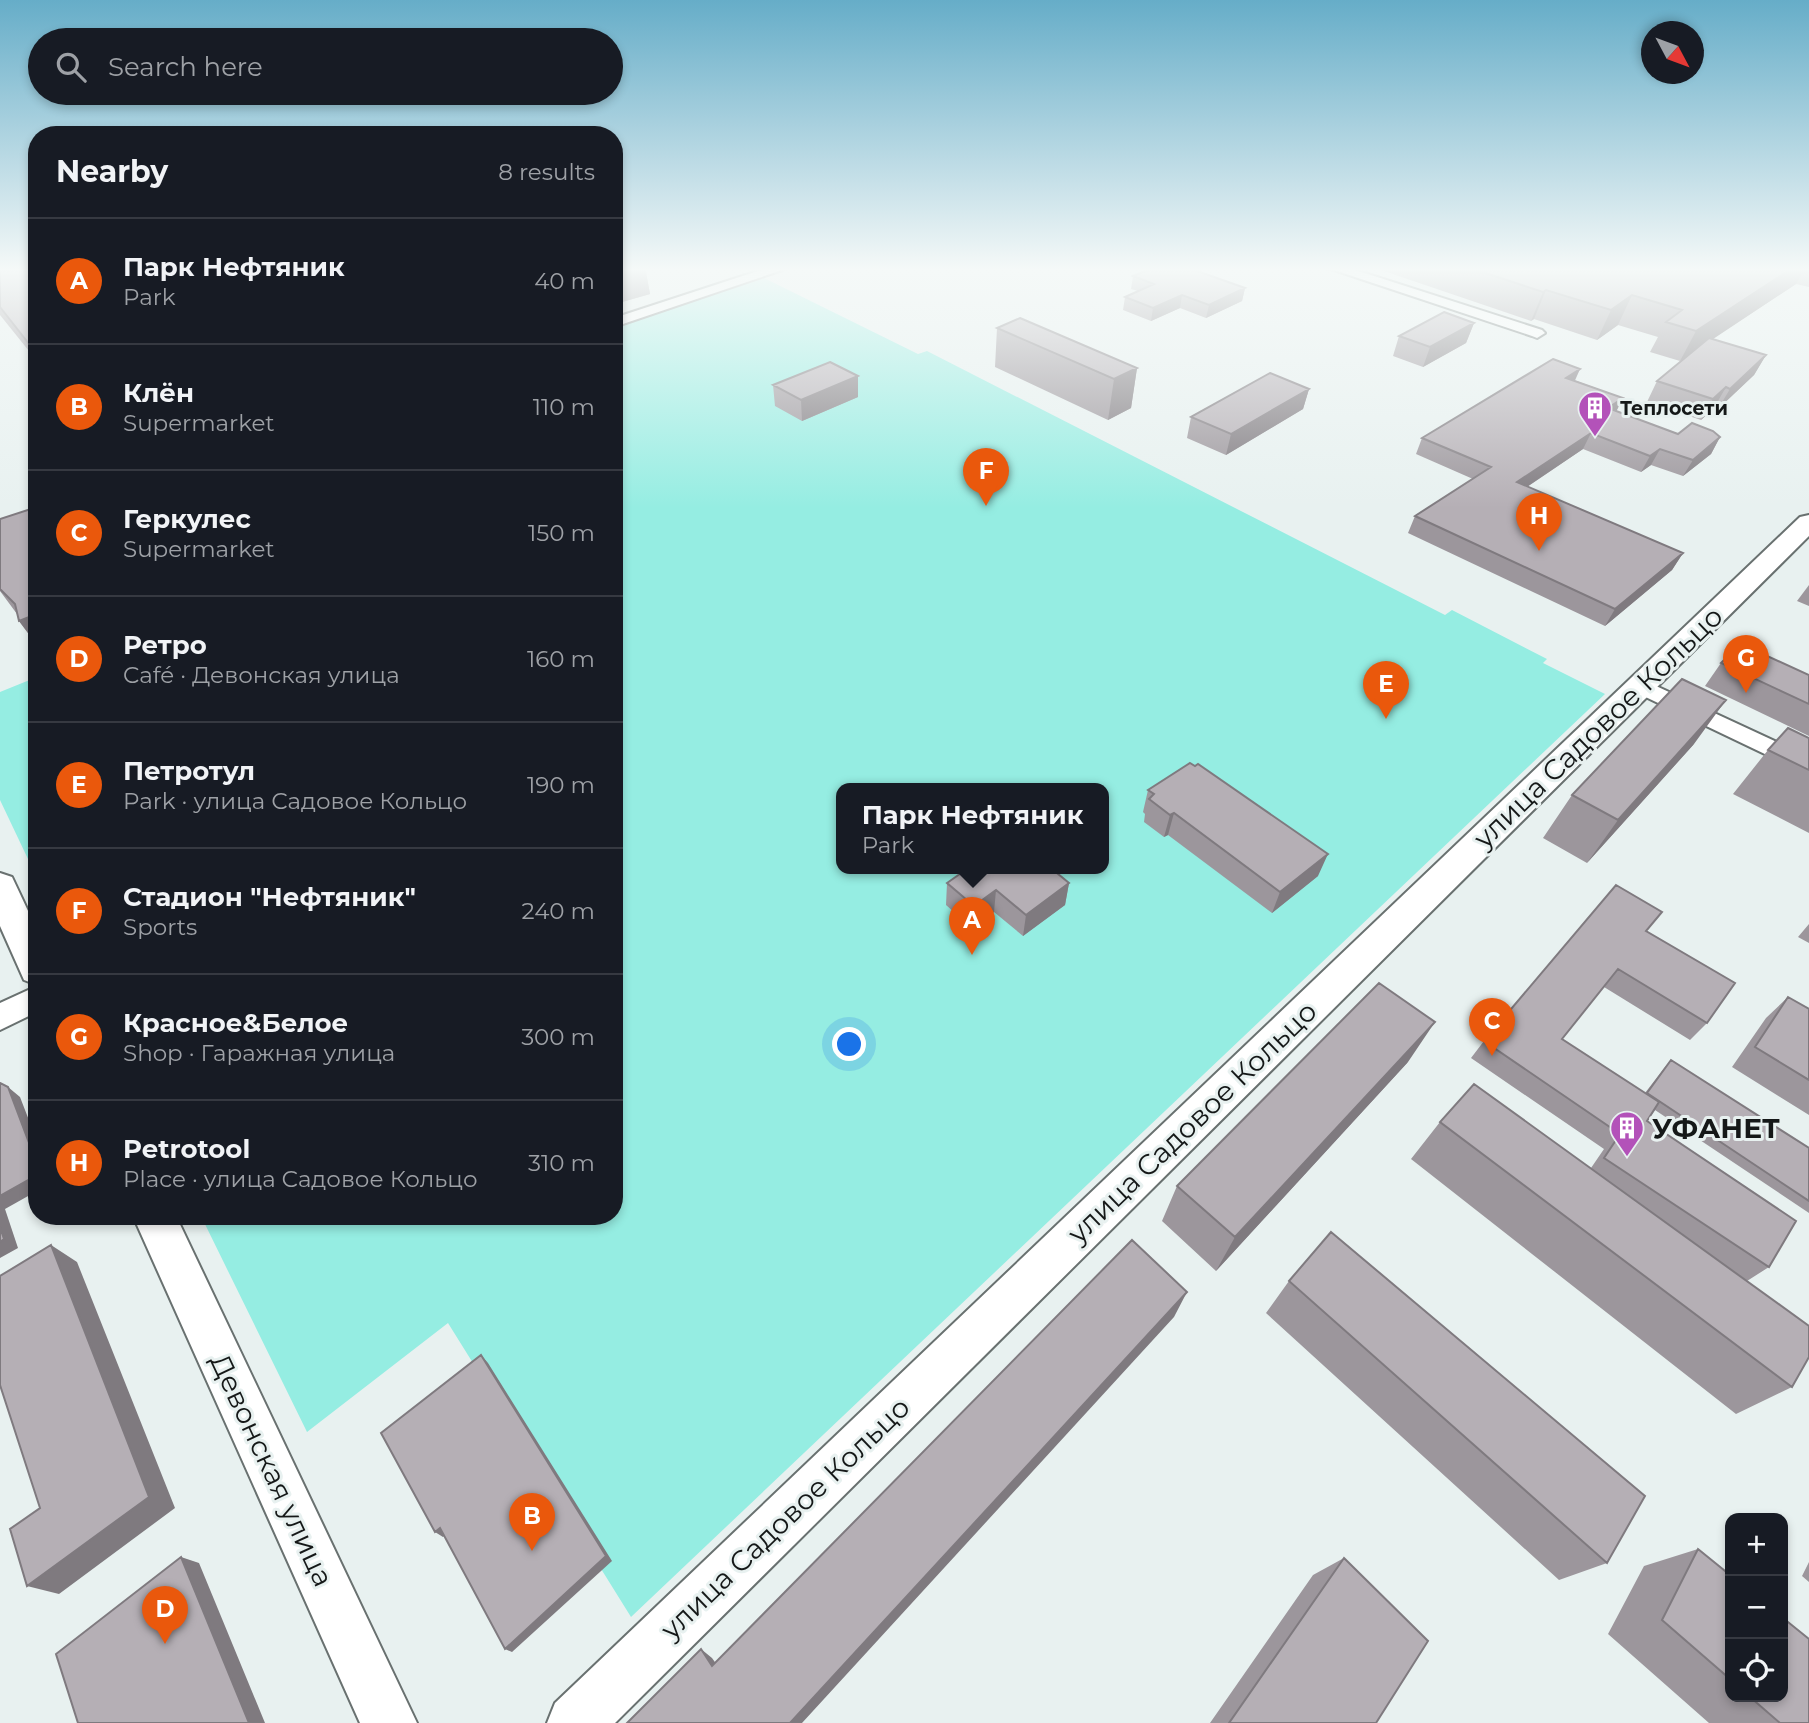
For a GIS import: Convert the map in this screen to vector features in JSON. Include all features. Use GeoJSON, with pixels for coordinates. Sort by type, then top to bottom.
{"type":"FeatureCollection","features":[{"type":"Feature","properties":{"kind":"main road","name":"улица Садовое Кольцо"},"geometry":{"type":"LineString","coordinates":[[575,1723],[1809,522]]}},
{"type":"Feature","properties":{"kind":"main road"},"geometry":{"type":"LineString","coordinates":[[0,887],[28,950]]}},
{"type":"Feature","properties":{"kind":"main road","name":"Девонская улица"},"geometry":{"type":"LineString","coordinates":[[159,1225],[389,1723]]}},
{"type":"Feature","properties":{"kind":"street"},"geometry":{"type":"LineString","coordinates":[[1641,685],[1809,767]]}},
{"type":"Feature","properties":{"kind":"street"},"geometry":{"type":"LineString","coordinates":[[0,1017],[28,1003]]}},
{"type":"Feature","properties":{"kind":"shaded area"},"geometry":{"type":"Polygon","coordinates":[[[623,347],[905,347],[918,354],[927,351],[1445,615],[1452,610],[1547,659],[1543,663],[1605,694],[631,1617],[448,1323],[307,1432],[205,1225],[623,1225],[623,347]]]}},
{"type":"Feature","properties":{"kind":"shaded area"},"geometry":{"type":"Polygon","coordinates":[[[28,681],[28,859],[0,800],[0,692],[28,681]]]}},
{"type":"Feature","properties":{"kind":"building"},"geometry":{"type":"Polygon","coordinates":[[[1042,347],[1089,347],[1137,368],[1114,379],[1042,347]]]}},
{"type":"Feature","properties":{"kind":"building"},"geometry":{"type":"Polygon","coordinates":[[[1698,347],[1741,347],[1766,355],[1730,389],[1726,387],[1713,399],[1657,381],[1698,347]]]}},
{"type":"Feature","properties":{"kind":"building"},"geometry":{"type":"Polygon","coordinates":[[[1553,359],[1580,369],[1566,378],[1623,398],[1608,408],[1678,434],[1692,423],[1713,431],[1720,437],[1693,460],[1660,449],[1650,456],[1591,433],[1517,482],[1683,553],[1615,609],[1415,516],[1491,467],[1422,438],[1553,359]]]}},
{"type":"Feature","properties":{"kind":"building"},"geometry":{"type":"Polygon","coordinates":[[[830,362],[858,376],[801,400],[773,385],[830,362]]]}},
{"type":"Feature","properties":{"kind":"building"},"geometry":{"type":"Polygon","coordinates":[[[1270,373],[1309,389],[1231,434],[1191,417],[1270,373]]]}},
{"type":"Feature","properties":{"kind":"building"},"geometry":{"type":"Polygon","coordinates":[[[28,510],[28,618],[19,621],[15,604],[0,589],[0,519],[28,510]]]}},
{"type":"Feature","properties":{"kind":"building"},"geometry":{"type":"Polygon","coordinates":[[[1741,644],[1809,675],[1809,704],[1721,663],[1741,644]]]}},
{"type":"Feature","properties":{"kind":"building"},"geometry":{"type":"Polygon","coordinates":[[[1682,679],[1726,700],[1618,820],[1572,795],[1682,679]]]}},
{"type":"Feature","properties":{"kind":"building"},"geometry":{"type":"Polygon","coordinates":[[[1788,728],[1809,738],[1809,770],[1768,750],[1788,728]]]}},
{"type":"Feature","properties":{"kind":"building"},"geometry":{"type":"Polygon","coordinates":[[[1190,763],[1195,766],[1198,764],[1328,854],[1280,892],[1174,813],[1170,815],[1149,799],[1154,794],[1148,790],[1190,763]]]}},
{"type":"Feature","properties":{"kind":"building"},"geometry":{"type":"Polygon","coordinates":[[[960,874],[1058,874],[1069,883],[1026,915],[996,890],[974,906],[947,883],[960,874]]]}},
{"type":"Feature","properties":{"kind":"building"},"geometry":{"type":"Polygon","coordinates":[[[1616,885],[1662,912],[1646,931],[1735,983],[1707,1023],[1618,969],[1562,1039],[1659,1102],[1647,1121],[1796,1221],[1769,1267],[1604,1158],[1620,1134],[1484,1041],[1616,885]]]}},
{"type":"Feature","properties":{"kind":"building"},"geometry":{"type":"Polygon","coordinates":[[[1379,983],[1435,1022],[1235,1237],[1177,1186],[1379,983]]]}},
{"type":"Feature","properties":{"kind":"building"},"geometry":{"type":"Polygon","coordinates":[[[1788,997],[1809,1009],[1809,1080],[1755,1047],[1788,997]]]}},
{"type":"Feature","properties":{"kind":"building"},"geometry":{"type":"Polygon","coordinates":[[[1671,1060],[1809,1148],[1809,1201],[1647,1093],[1671,1060]]]}},
{"type":"Feature","properties":{"kind":"building"},"geometry":{"type":"Polygon","coordinates":[[[0,1083],[8,1087],[28,1140],[28,1180],[0,1196],[0,1083]]]}},
{"type":"Feature","properties":{"kind":"building"},"geometry":{"type":"Polygon","coordinates":[[[1474,1084],[1809,1326],[1809,1357],[1792,1387],[1440,1122],[1474,1084]]]}},
{"type":"Feature","properties":{"kind":"building"},"geometry":{"type":"Polygon","coordinates":[[[1331,1232],[1645,1496],[1607,1563],[1289,1281],[1331,1232]]]}},
{"type":"Feature","properties":{"kind":"building"},"geometry":{"type":"Polygon","coordinates":[[[1132,1240],[1187,1292],[790,1723],[627,1723],[701,1649],[712,1666],[1132,1240]]]}},
{"type":"Feature","properties":{"kind":"building"},"geometry":{"type":"Polygon","coordinates":[[[51,1245],[149,1497],[27,1586],[10,1529],[40,1508],[0,1385],[0,1276],[51,1245]]]}},
{"type":"Feature","properties":{"kind":"building"},"geometry":{"type":"Polygon","coordinates":[[[481,1355],[606,1556],[505,1649],[440,1528],[435,1532],[381,1433],[481,1355]]]}},
{"type":"Feature","properties":{"kind":"building"},"geometry":{"type":"Polygon","coordinates":[[[1698,1549],[1725,1571],[1725,1675],[1662,1620],[1698,1549]]]}},
{"type":"Feature","properties":{"kind":"building"},"geometry":{"type":"Polygon","coordinates":[[[181,1557],[249,1723],[78,1723],[56,1654],[181,1557]]]}},
{"type":"Feature","properties":{"kind":"building"},"geometry":{"type":"Polygon","coordinates":[[[1344,1558],[1428,1641],[1376,1723],[1229,1723],[1344,1558]]]}},
{"type":"Feature","properties":{"kind":"building"},"geometry":{"type":"Polygon","coordinates":[[[1788,1622],[1809,1639],[1809,1723],[1780,1723],[1756,1702],[1788,1702],[1788,1622]]]}},
{"type":"Feature","properties":{"kind":"place","name":"Теплосети"},"geometry":{"type":"Point","coordinates":[1595,438]}},
{"type":"Feature","properties":{"kind":"place","name":"Стадион \"Нефтяник\""},"geometry":{"type":"Point","coordinates":[986,506]}},
{"type":"Feature","properties":{"kind":"place","name":"Petrotool"},"geometry":{"type":"Point","coordinates":[1539,551]}},
{"type":"Feature","properties":{"kind":"place","name":"Красное&Белое"},"geometry":{"type":"Point","coordinates":[1746,693]}},
{"type":"Feature","properties":{"kind":"place","name":"Петротул"},"geometry":{"type":"Point","coordinates":[1386,719]}},
{"type":"Feature","properties":{"kind":"place","name":"Парк Нефтяник"},"geometry":{"type":"Point","coordinates":[972,955]}},
{"type":"Feature","properties":{"kind":"place","name":"Геркулес"},"geometry":{"type":"Point","coordinates":[1492,1056]}},
{"type":"Feature","properties":{"kind":"place","name":"УФАНЕТ"},"geometry":{"type":"Point","coordinates":[1627,1158]}},
{"type":"Feature","properties":{"kind":"place","name":"Клён"},"geometry":{"type":"Point","coordinates":[532,1551]}},
{"type":"Feature","properties":{"kind":"place","name":"Ретро"},"geometry":{"type":"Point","coordinates":[165,1644]}}]}
